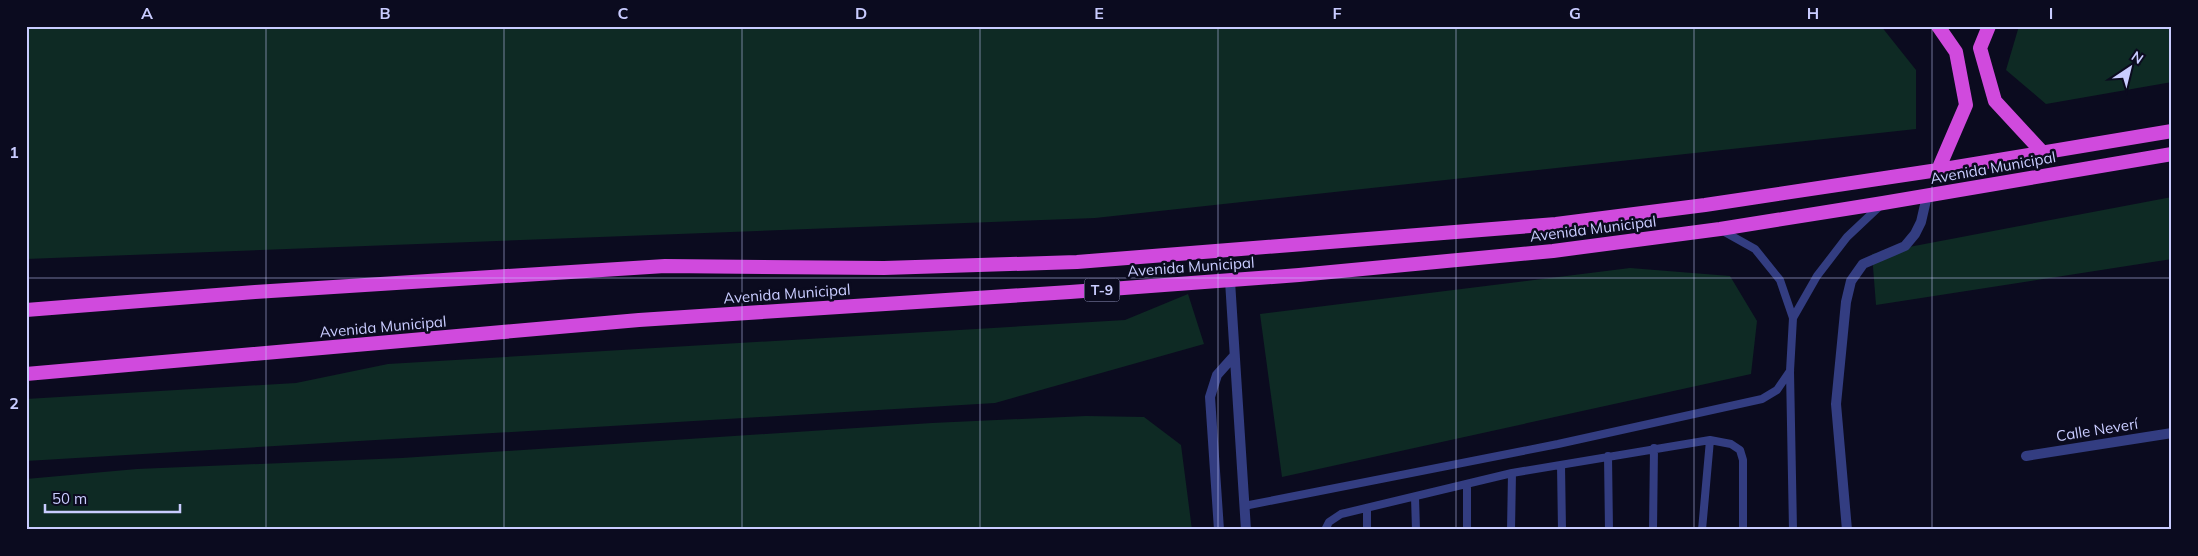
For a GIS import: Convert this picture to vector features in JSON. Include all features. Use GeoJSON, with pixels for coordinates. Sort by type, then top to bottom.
{"type":"FeatureCollection","features":[{"type":"Feature","properties":{"kind":"highway"},"geometry":{"type":"LineString","coordinates":[[1938,26],[1956,52],[1966,105],[1938,170]]}},
{"type":"Feature","properties":{"kind":"highway"},"geometry":{"type":"LineString","coordinates":[[1989,26],[1980,48],[1995,101],[2043,153]]}},
{"type":"Feature","properties":{"kind":"highway","name":"Avenida Municipal"},"geometry":{"type":"LineString","coordinates":[[26,310],[265,292],[666,266],[884,268],[1096,260],[1556,224],[1706,205],[1938,170],[2172,131]]}},
{"type":"Feature","properties":{"kind":"highway","name":"Avenida Municipal"},"geometry":{"type":"LineString","coordinates":[[26,374],[640,320],[1230,280],[1553,251],[1720,229],[2172,154]]}},
{"type":"Feature","properties":{"kind":"street"},"geometry":{"type":"LineString","coordinates":[[1847,530],[1836,404],[1846,302],[1851,281],[1863,264],[1905,246],[1915,234],[1921,222],[1927,196]]}},
{"type":"Feature","properties":{"kind":"street"},"geometry":{"type":"LineString","coordinates":[[1230,280],[1246,530]]}},
{"type":"Feature","properties":{"kind":"street"},"geometry":{"type":"LineString","coordinates":[[1219,530],[1210,397],[1217,374],[1234,356]]}},
{"type":"Feature","properties":{"kind":"street","name":"Calle Neverí"},"geometry":{"type":"LineString","coordinates":[[2026,456],[2172,433]]}},
{"type":"Feature","properties":{"kind":"lane"},"geometry":{"type":"LineString","coordinates":[[1793,318],[1817,276],[1848,237],[1883,203]]}},
{"type":"Feature","properties":{"kind":"lane"},"geometry":{"type":"LineString","coordinates":[[1720,229],[1755,249],[1760,255],[1780,280],[1793,318],[1790,371],[1794,530]]}},
{"type":"Feature","properties":{"kind":"lane"},"geometry":{"type":"LineString","coordinates":[[1244,506],[1558,444],[1762,399],[1778,390],[1790,371]]}},
{"type":"Feature","properties":{"kind":"lane"},"geometry":{"type":"LineString","coordinates":[[1702,530],[1710,440]]}},
{"type":"Feature","properties":{"kind":"lane"},"geometry":{"type":"LineString","coordinates":[[1325,530],[1329,522],[1342,514],[1512,473],[1710,440],[1731,444],[1740,450],[1743,460],[1743,530]]}},
{"type":"Feature","properties":{"kind":"lane"},"geometry":{"type":"LineString","coordinates":[[1653,530],[1654,448]]}},
{"type":"Feature","properties":{"kind":"lane"},"geometry":{"type":"LineString","coordinates":[[1608,456],[1609,530]]}},
{"type":"Feature","properties":{"kind":"lane"},"geometry":{"type":"LineString","coordinates":[[1561,465],[1562,530]]}},
{"type":"Feature","properties":{"kind":"lane"},"geometry":{"type":"LineString","coordinates":[[1511,530],[1512,473]]}},
{"type":"Feature","properties":{"kind":"lane"},"geometry":{"type":"LineString","coordinates":[[1467,485],[1467,530]]}},
{"type":"Feature","properties":{"kind":"lane"},"geometry":{"type":"LineString","coordinates":[[1415,497],[1416,530]]}},
{"type":"Feature","properties":{"kind":"lane"},"geometry":{"type":"LineString","coordinates":[[1367,508],[1367,530]]}},
{"type":"Feature","properties":{"kind":"green space"},"geometry":{"type":"Polygon","coordinates":[[[26,26],[1881,26],[1916,70],[1916,129],[1095,218],[26,259],[26,26]]]}},
{"type":"Feature","properties":{"kind":"green space"},"geometry":{"type":"Polygon","coordinates":[[[2019,26],[2172,26],[2172,82],[2046,104],[2006,70],[2019,26]]]}},
{"type":"Feature","properties":{"kind":"green space"},"geometry":{"type":"Polygon","coordinates":[[[2172,197],[2172,259],[1876,305],[1872,254],[2172,197]]]}},
{"type":"Feature","properties":{"kind":"green space"},"geometry":{"type":"Polygon","coordinates":[[[1630,268],[1730,276],[1757,321],[1751,374],[1282,477],[1260,314],[1630,268]]]}},
{"type":"Feature","properties":{"kind":"green space"},"geometry":{"type":"Polygon","coordinates":[[[1188,294],[1204,344],[995,403],[26,461],[26,399],[296,383],[388,364],[1125,320],[1188,294]]]}},
{"type":"Feature","properties":{"kind":"green space"},"geometry":{"type":"Polygon","coordinates":[[[1086,416],[1144,417],[1181,445],[1192,530],[26,530],[26,479],[137,469],[402,458],[932,423],[1086,416]]]}}]}
